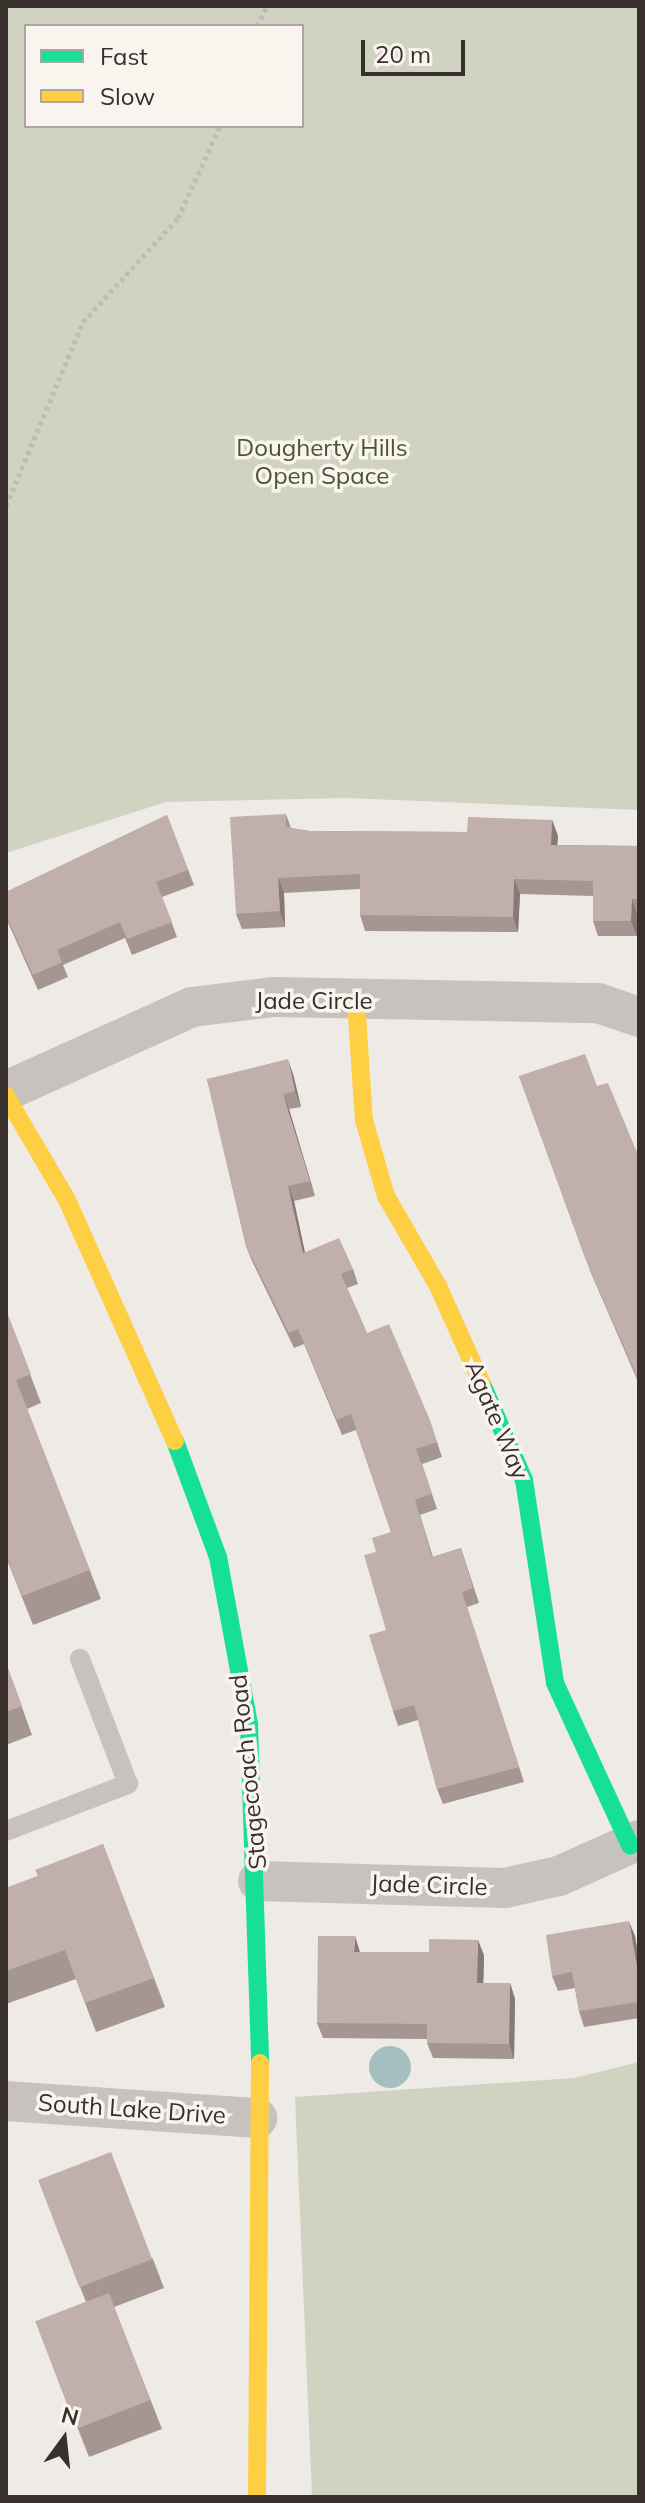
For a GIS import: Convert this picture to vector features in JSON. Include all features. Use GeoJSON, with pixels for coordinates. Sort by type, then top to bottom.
{"type":"FeatureCollection","features":[{"type":"Feature","properties":{"kind":"street","name":"Jade Circle"},"geometry":{"type":"LineString","coordinates":[[6,1094],[192,1007],[274,997],[356,1001],[598,1003],[639,1017]]}},
{"type":"Feature","properties":{"kind":"street","name":"Agate Way"},"geometry":{"type":"LineString","coordinates":[[356,1001],[364,1120],[386,1196],[438,1286],[524,1480],[555,1683],[634,1843]]}},
{"type":"Feature","properties":{"kind":"street","name":"Stagecoach Road"},"geometry":{"type":"LineString","coordinates":[[6,1094],[67,1200],[148,1368],[218,1557],[249,1725],[258,1881],[257,2497]]}},
{"type":"Feature","properties":{"kind":"street","name":"Jade Circle"},"geometry":{"type":"LineString","coordinates":[[258,1881],[505,1888],[559,1876],[634,1843]]}},
{"type":"Feature","properties":{"kind":"street","name":"South Lake Drive"},"geometry":{"type":"LineString","coordinates":[[6,2101],[257,2118]]}},
{"type":"Feature","properties":{"kind":"lane"},"geometry":{"type":"LineString","coordinates":[[6,1831],[128,1784],[80,1659]]}},
{"type":"Feature","properties":{"kind":"path"},"geometry":{"type":"LineString","coordinates":[[258,24],[267,6]]}},
{"type":"Feature","properties":{"kind":"path"},"geometry":{"type":"LineString","coordinates":[[6,506],[83,322],[178,218],[219,128]]}},
{"type":"Feature","properties":{"kind":"green space","name":"Dougherty Hills Open Space"},"geometry":{"type":"Polygon","coordinates":[[[6,6],[639,6],[639,810],[346,798],[166,802],[6,853],[6,6]]]}},
{"type":"Feature","properties":{"kind":"green space"},"geometry":{"type":"Polygon","coordinates":[[[639,2062],[639,2497],[312,2497],[295,2097],[574,2078],[639,2062]]]}},
{"type":"Feature","properties":{"kind":"water"},"geometry":{"type":"Polygon","coordinates":[[[390,2046],[405,2052],[411,2067],[405,2082],[390,2088],[375,2082],[369,2067],[375,2052],[390,2046]]]}},
{"type":"Feature","properties":{"kind":"building"},"geometry":{"type":"Polygon","coordinates":[[[286,814],[286,827],[309,831],[467,832],[468,817],[552,820],[551,845],[639,846],[639,899],[632,899],[631,921],[593,921],[593,881],[514,879],[513,917],[360,915],[360,874],[278,878],[280,911],[236,914],[230,817],[286,814]]]}},
{"type":"Feature","properties":{"kind":"building"},"geometry":{"type":"Polygon","coordinates":[[[167,815],[188,870],[156,882],[172,922],[127,939],[120,922],[57,950],[62,962],[33,975],[6,915],[6,892],[167,815]]]}},
{"type":"Feature","properties":{"kind":"building"},"geometry":{"type":"Polygon","coordinates":[[[585,1054],[597,1086],[608,1083],[639,1157],[639,1381],[585,1258],[519,1076],[585,1054]]]}},
{"type":"Feature","properties":{"kind":"building"},"geometry":{"type":"Polygon","coordinates":[[[288,1059],[295,1091],[283,1094],[310,1181],[288,1186],[303,1253],[339,1238],[353,1269],[341,1274],[367,1333],[389,1324],[429,1418],[437,1442],[416,1449],[432,1494],[415,1500],[432,1557],[461,1548],[473,1588],[462,1592],[519,1767],[437,1789],[414,1705],[393,1711],[369,1635],[386,1630],[364,1555],[376,1552],[372,1538],[391,1532],[351,1414],[337,1420],[298,1329],[289,1333],[246,1246],[207,1079],[288,1059]]]}},
{"type":"Feature","properties":{"kind":"building"},"geometry":{"type":"Polygon","coordinates":[[[6,1310],[31,1374],[16,1380],[90,1570],[22,1596],[6,1555],[6,1310]]]}},
{"type":"Feature","properties":{"kind":"building"},"geometry":{"type":"Polygon","coordinates":[[[6,1663],[22,1706],[6,1712],[6,1663]]]}},
{"type":"Feature","properties":{"kind":"building"},"geometry":{"type":"Polygon","coordinates":[[[103,1844],[154,1978],[85,2003],[65,1950],[6,1971],[6,1888],[38,1876],[35,1870],[103,1844]]]}},
{"type":"Feature","properties":{"kind":"building"},"geometry":{"type":"Polygon","coordinates":[[[629,1921],[639,1978],[639,2002],[579,2011],[572,1972],[552,1976],[546,1935],[629,1921]]]}},
{"type":"Feature","properties":{"kind":"building"},"geometry":{"type":"Polygon","coordinates":[[[318,1936],[355,1936],[354,1952],[429,1952],[429,1939],[478,1940],[477,1983],[510,1983],[509,2044],[427,2043],[427,2024],[317,2023],[318,1936]]]}},
{"type":"Feature","properties":{"kind":"building"},"geometry":{"type":"Polygon","coordinates":[[[111,2152],[152,2259],[79,2287],[38,2180],[111,2152]]]}},
{"type":"Feature","properties":{"kind":"building"},"geometry":{"type":"Polygon","coordinates":[[[109,2293],[150,2400],[76,2429],[35,2321],[109,2293]]]}},
{"type":"Feature","properties":{"kind":"traffic: fast"},"geometry":{"type":"LineString","coordinates":[[482,1384],[524,1480],[555,1683],[630,1845]]}},
{"type":"Feature","properties":{"kind":"traffic: fast"},"geometry":{"type":"LineString","coordinates":[[175,1441],[218,1557],[249,1725],[260,2063]]}},
{"type":"Feature","properties":{"kind":"traffic: slow"},"geometry":{"type":"LineString","coordinates":[[356,1001],[364,1120],[386,1196],[438,1286],[482,1384]]}},
{"type":"Feature","properties":{"kind":"traffic: slow"},"geometry":{"type":"LineString","coordinates":[[6,1096],[67,1200],[175,1441]]}},
{"type":"Feature","properties":{"kind":"traffic: slow"},"geometry":{"type":"LineString","coordinates":[[257,2497],[260,2063]]}}]}
